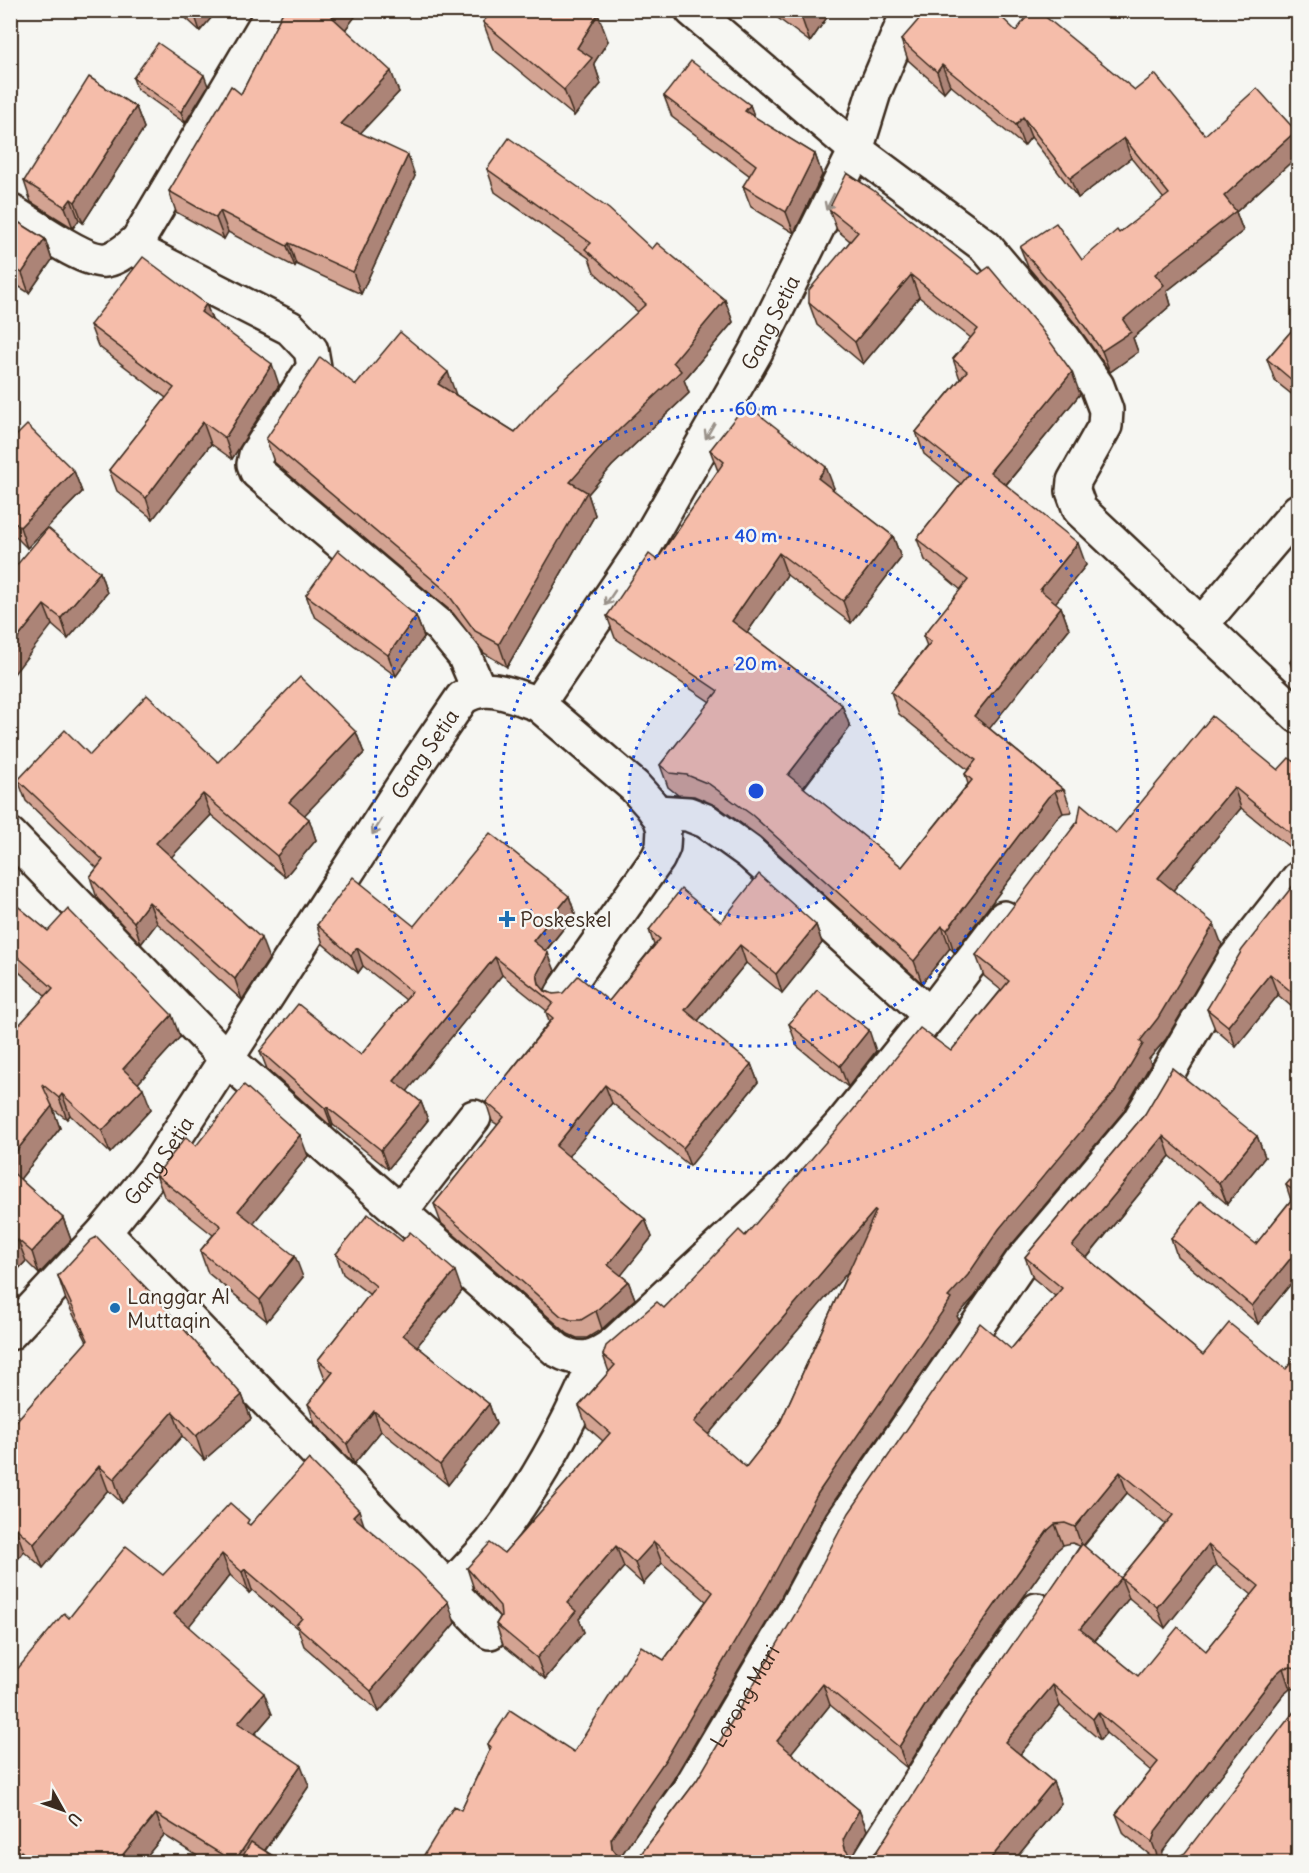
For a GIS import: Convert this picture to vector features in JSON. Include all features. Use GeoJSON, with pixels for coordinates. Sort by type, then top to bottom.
{"type":"FeatureCollection","features":[{"type":"Feature","properties":{"kind":"street"},"geometry":{"type":"LineString","coordinates":[[10,211],[73,249],[98,260],[114,257],[131,247],[274,10]]}},
{"type":"Feature","properties":{"kind":"street"},"geometry":{"type":"LineString","coordinates":[[692,10],[856,150],[985,246],[1064,339],[1097,386],[1106,410],[1105,426],[1074,481],[1073,491],[1080,510],[1299,716]]}},
{"type":"Feature","properties":{"kind":"street","name":"Gang Setia"},"geometry":{"type":"LineString","coordinates":[[538,704],[649,538],[756,351],[856,150],[874,92],[909,10]]}},
{"type":"Feature","properties":{"kind":"street"},"geometry":{"type":"LineString","coordinates":[[131,247],[290,328],[311,350],[314,367],[256,455],[254,464],[257,472],[441,627],[464,655],[479,690],[493,691],[538,704],[634,786],[656,812],[665,837],[658,858],[562,994]]}},
{"type":"Feature","properties":{"kind":"street"},"geometry":{"type":"LineString","coordinates":[[1201,625],[1299,511]]}},
{"type":"Feature","properties":{"kind":"street","name":"Gang Setia"},"geometry":{"type":"LineString","coordinates":[[10,1333],[104,1232],[155,1168],[228,1060],[419,761],[462,698],[479,690]]}},
{"type":"Feature","properties":{"kind":"street"},"geometry":{"type":"LineString","coordinates":[[656,812],[688,814],[706,821],[748,852],[930,1015]]}},
{"type":"Feature","properties":{"kind":"street"},"geometry":{"type":"LineString","coordinates":[[10,835],[228,1060],[557,1350],[569,1357],[582,1360],[599,1354],[796,1175],[930,1015],[1022,895]]}},
{"type":"Feature","properties":{"kind":"street","name":"Lorong Mari"},"geometry":{"type":"LineString","coordinates":[[637,1863],[689,1790],[791,1617],[841,1524],[1021,1262],[1138,1123],[1234,960],[1299,879]]}},
{"type":"Feature","properties":{"kind":"street"},"geometry":{"type":"LineString","coordinates":[[400,1212],[474,1117]]}},
{"type":"Feature","properties":{"kind":"street"},"geometry":{"type":"LineString","coordinates":[[104,1232],[490,1632]]}},
{"type":"Feature","properties":{"kind":"street"},"geometry":{"type":"LineString","coordinates":[[448,1590],[492,1541],[552,1454],[578,1406],[599,1354]]}},
{"type":"Feature","properties":{"kind":"street"},"geometry":{"type":"LineString","coordinates":[[869,1863],[957,1723],[1058,1581]]}},
{"type":"Feature","properties":{"kind":"building"},"geometry":{"type":"Polygon","coordinates":[[[284,10],[336,10],[332,17],[391,71],[341,124],[408,155],[353,272],[289,243],[287,246],[220,211],[216,218],[169,191],[231,86],[241,94],[284,10]]]}},
{"type":"Feature","properties":{"kind":"building"},"geometry":{"type":"Polygon","coordinates":[[[493,10],[594,10],[598,14],[577,48],[592,58],[564,90],[483,22],[493,10]]]}},
{"type":"Feature","properties":{"kind":"building"},"geometry":{"type":"Polygon","coordinates":[[[793,10],[805,10],[801,16],[793,10]]]}},
{"type":"Feature","properties":{"kind":"building"},"geometry":{"type":"Polygon","coordinates":[[[927,10],[994,10],[1016,31],[1032,10],[1037,10],[1135,90],[1155,74],[1205,135],[1257,88],[1296,131],[1224,196],[1236,211],[1155,274],[1164,285],[1123,320],[1131,332],[1102,351],[1071,307],[1020,247],[1056,223],[1082,260],[1117,230],[1119,233],[1169,194],[1124,138],[1070,178],[1023,117],[1016,125],[942,65],[937,72],[901,40],[927,10]]]}},
{"type":"Feature","properties":{"kind":"building"},"geometry":{"type":"Polygon","coordinates":[[[158,43],[204,75],[181,112],[133,78],[158,43]]]}},
{"type":"Feature","properties":{"kind":"building"},"geometry":{"type":"Polygon","coordinates":[[[691,61],[750,105],[745,111],[815,154],[786,212],[743,186],[756,165],[664,96],[691,61]]]}},
{"type":"Feature","properties":{"kind":"building"},"geometry":{"type":"Polygon","coordinates":[[[89,77],[136,107],[75,202],[71,199],[65,207],[24,181],[89,77]]]}},
{"type":"Feature","properties":{"kind":"building"},"geometry":{"type":"Polygon","coordinates":[[[509,138],[609,209],[652,249],[657,243],[725,300],[673,362],[681,371],[604,444],[570,482],[587,492],[499,644],[475,631],[445,590],[266,439],[320,357],[356,385],[400,332],[448,372],[438,384],[515,432],[549,394],[646,304],[585,249],[591,243],[487,169],[509,138]]]}},
{"type":"Feature","properties":{"kind":"building"},"geometry":{"type":"Polygon","coordinates":[[[847,173],[873,190],[979,274],[989,267],[1041,329],[1072,372],[990,472],[1078,543],[1040,590],[1061,607],[974,716],[1064,790],[1055,791],[1048,797],[947,930],[942,926],[914,961],[752,815],[709,784],[687,775],[670,773],[660,765],[718,691],[607,616],[649,554],[657,560],[724,462],[710,450],[746,404],[826,467],[818,478],[893,536],[843,601],[779,553],[732,621],[842,705],[788,775],[902,867],[972,780],[965,774],[976,760],[891,692],[931,642],[923,636],[968,580],[917,539],[969,474],[916,432],[967,371],[953,359],[978,329],[911,275],[855,342],[809,303],[809,290],[858,232],[829,209],[847,173]]]}},
{"type":"Feature","properties":{"kind":"building"},"geometry":{"type":"Polygon","coordinates":[[[10,217],[45,239],[22,273],[10,265],[10,217]]]}},
{"type":"Feature","properties":{"kind":"building"},"geometry":{"type":"Polygon","coordinates":[[[143,257],[206,304],[201,312],[272,364],[225,438],[203,422],[146,498],[109,470],[174,388],[90,325],[143,257]]]}},
{"type":"Feature","properties":{"kind":"building"},"geometry":{"type":"Polygon","coordinates":[[[1299,322],[1299,386],[1267,359],[1299,322]]]}},
{"type":"Feature","properties":{"kind":"building"},"geometry":{"type":"Polygon","coordinates":[[[27,425],[74,471],[20,527],[10,518],[10,442],[27,425]]]}},
{"type":"Feature","properties":{"kind":"building"},"geometry":{"type":"Polygon","coordinates":[[[48,528],[100,572],[61,618],[44,605],[10,648],[10,573],[48,528]]]}},
{"type":"Feature","properties":{"kind":"building"},"geometry":{"type":"Polygon","coordinates":[[[338,550],[416,616],[388,655],[306,595],[338,550]]]}},
{"type":"Feature","properties":{"kind":"building"},"geometry":{"type":"Polygon","coordinates":[[[1299,650],[1299,669],[1290,662],[1299,650]]]}},
{"type":"Feature","properties":{"kind":"building"},"geometry":{"type":"Polygon","coordinates":[[[300,677],[356,732],[289,802],[309,819],[277,856],[203,794],[156,843],[261,938],[235,979],[149,902],[134,922],[90,877],[103,860],[18,780],[65,730],[90,755],[147,695],[218,762],[300,677]]]}},
{"type":"Feature","properties":{"kind":"building"},"geometry":{"type":"Polygon","coordinates":[[[1212,716],[1278,770],[1289,758],[1299,765],[1299,840],[1234,787],[1158,878],[1214,924],[1158,1018],[1140,1041],[1143,1044],[1115,1091],[999,1229],[968,1275],[948,1297],[951,1299],[818,1493],[767,1587],[666,1759],[611,1839],[612,1848],[618,1856],[628,1860],[638,1858],[697,1780],[800,1606],[849,1513],[980,1323],[1011,1349],[1062,1288],[1025,1257],[1145,1114],[1172,1068],[1257,1136],[1219,1183],[1163,1136],[1072,1246],[1203,1355],[1229,1323],[1286,1369],[1296,1357],[1299,1360],[1299,1669],[1283,1668],[1276,1674],[1156,1830],[1152,1842],[1116,1814],[1158,1762],[1098,1712],[1093,1719],[1053,1685],[1005,1742],[1053,1782],[987,1863],[419,1863],[454,1806],[461,1810],[491,1747],[487,1745],[510,1710],[574,1752],[641,1646],[664,1660],[713,1592],[654,1542],[635,1563],[616,1546],[567,1603],[576,1611],[537,1658],[496,1624],[501,1616],[500,1606],[467,1568],[490,1543],[504,1553],[610,1433],[579,1406],[615,1365],[603,1355],[606,1346],[657,1302],[664,1308],[739,1230],[745,1236],[920,1028],[951,1051],[1009,981],[976,955],[1078,821],[1081,804],[1116,833],[1212,716]],[[875,1210],[694,1422],[746,1467],[779,1425],[875,1210]],[[1120,1472],[1075,1527],[1065,1523],[1055,1524],[1048,1530],[934,1691],[899,1747],[823,1684],[777,1741],[859,1810],[843,1840],[845,1849],[851,1857],[861,1860],[871,1857],[877,1851],[965,1713],[1082,1544],[1121,1578],[1173,1515],[1120,1472]],[[1208,1545],[1157,1607],[1121,1578],[1080,1629],[1138,1676],[1178,1627],[1206,1651],[1259,1586],[1208,1545]]]}},
{"type":"Feature","properties":{"kind":"building"},"geometry":{"type":"Polygon","coordinates":[[[490,833],[569,896],[533,941],[548,953],[537,974],[539,984],[545,991],[553,994],[563,993],[578,976],[609,1001],[660,939],[649,930],[681,889],[721,922],[759,874],[816,925],[776,974],[740,945],[685,1010],[751,1064],[683,1148],[605,1085],[556,1146],[645,1219],[608,1265],[628,1281],[596,1311],[581,1320],[571,1320],[561,1316],[434,1204],[504,1117],[486,1102],[553,1018],[546,1012],[553,1003],[495,957],[394,1081],[421,1102],[381,1150],[327,1107],[325,1108],[260,1051],[298,1004],[361,1055],[412,992],[357,948],[351,955],[317,925],[353,877],[414,926],[490,833]]]}},
{"type":"Feature","properties":{"kind":"building"},"geometry":{"type":"Polygon","coordinates":[[[1299,878],[1299,998],[1270,974],[1228,1026],[1207,1009],[1242,950],[1299,878]]]}},
{"type":"Feature","properties":{"kind":"building"},"geometry":{"type":"Polygon","coordinates":[[[10,900],[48,931],[68,909],[172,1015],[123,1069],[143,1088],[102,1131],[62,1094],[59,1098],[42,1084],[52,1106],[10,1159],[10,1035],[53,988],[10,950],[10,900]]]}},
{"type":"Feature","properties":{"kind":"building"},"geometry":{"type":"Polygon","coordinates":[[[817,990],[869,1030],[840,1066],[789,1024],[817,990]]]}},
{"type":"Feature","properties":{"kind":"building"},"geometry":{"type":"Polygon","coordinates":[[[244,1085],[300,1135],[238,1211],[295,1256],[260,1300],[200,1251],[221,1226],[156,1175],[186,1137],[196,1146],[244,1085]]]}},
{"type":"Feature","properties":{"kind":"building"},"geometry":{"type":"Polygon","coordinates":[[[10,1170],[63,1218],[32,1252],[18,1240],[10,1248],[10,1170]]]}},
{"type":"Feature","properties":{"kind":"building"},"geometry":{"type":"Polygon","coordinates":[[[1299,1170],[1299,1248],[1252,1306],[1171,1238],[1201,1201],[1256,1244],[1297,1193],[1286,1185],[1299,1170]]]}},
{"type":"Feature","properties":{"kind":"building"},"geometry":{"type":"Polygon","coordinates":[[[368,1214],[402,1241],[410,1232],[455,1271],[403,1335],[489,1404],[440,1465],[374,1411],[347,1444],[308,1404],[333,1372],[318,1360],[376,1286],[336,1254],[368,1214]]]}},
{"type":"Feature","properties":{"kind":"building"},"geometry":{"type":"Polygon","coordinates":[[[97,1237],[159,1301],[242,1395],[196,1436],[173,1412],[114,1479],[99,1466],[34,1544],[15,1527],[10,1533],[10,1428],[88,1340],[58,1276],[91,1240],[97,1237]]]}},
{"type":"Feature","properties":{"kind":"building"},"geometry":{"type":"Polygon","coordinates":[[[309,1459],[359,1510],[353,1516],[418,1571],[448,1602],[371,1691],[296,1625],[302,1618],[245,1569],[242,1572],[222,1554],[174,1614],[264,1693],[238,1723],[301,1765],[234,1862],[156,1814],[116,1863],[35,1863],[21,1851],[10,1863],[10,1678],[64,1613],[69,1618],[126,1546],[163,1575],[230,1503],[249,1520],[247,1523],[250,1525],[309,1459]]]}},
{"type":"Feature","properties":{"kind":"building"},"geometry":{"type":"Polygon","coordinates":[[[1299,1705],[1299,1863],[1171,1863],[1173,1859],[1185,1853],[1299,1705]]]}},
{"type":"Feature","properties":{"kind":"building"},"geometry":{"type":"Polygon","coordinates":[[[251,1842],[284,1863],[239,1863],[251,1842]]]}},
{"type":"Feature","properties":{"kind":"place","name":"Poskeskel"},"geometry":{"type":"Point","coordinates":[507,919]}},
{"type":"Feature","properties":{"kind":"place","name":"Langgar Al Muttaqin"},"geometry":{"type":"Point","coordinates":[115,1308]}}]}
